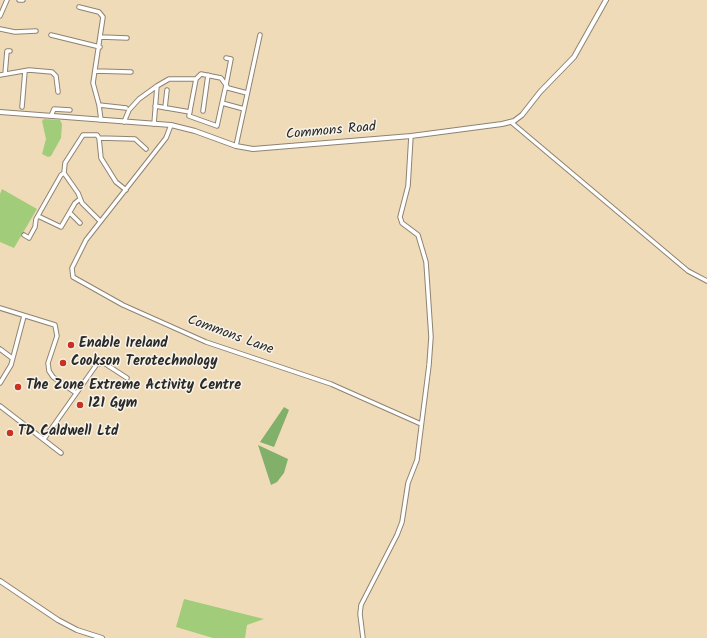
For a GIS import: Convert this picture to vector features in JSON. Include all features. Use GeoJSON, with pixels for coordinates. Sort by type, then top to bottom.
{"type":"FeatureCollection","features":[{"type":"Feature","properties":{"kind":"street"},"geometry":{"type":"LineString","coordinates":[[0,16],[7,0]]}},
{"type":"Feature","properties":{"kind":"street"},"geometry":{"type":"LineString","coordinates":[[606,0],[574,57],[543,88],[522,115],[511,122],[688,271],[707,281]]}},
{"type":"Feature","properties":{"kind":"street"},"geometry":{"type":"LineString","coordinates":[[79,7],[96,10],[102,14],[104,20],[93,82],[101,120]]}},
{"type":"Feature","properties":{"kind":"street"},"geometry":{"type":"LineString","coordinates":[[0,29],[15,32],[36,31]]}},
{"type":"Feature","properties":{"kind":"street"},"geometry":{"type":"LineString","coordinates":[[51,35],[100,47]]}},
{"type":"Feature","properties":{"kind":"street"},"geometry":{"type":"LineString","coordinates":[[236,146],[260,35]]}},
{"type":"Feature","properties":{"kind":"street"},"geometry":{"type":"LineString","coordinates":[[101,37],[127,38]]}},
{"type":"Feature","properties":{"kind":"street"},"geometry":{"type":"LineString","coordinates":[[5,74],[7,51],[10,52]]}},
{"type":"Feature","properties":{"kind":"street"},"geometry":{"type":"LineString","coordinates":[[226,58],[231,59],[226,85],[222,103],[216,126],[189,116],[196,79],[201,74],[221,78],[226,85],[228,88],[247,93]]}},
{"type":"Feature","properties":{"kind":"street"},"geometry":{"type":"LineString","coordinates":[[22,107],[25,71]]}},
{"type":"Feature","properties":{"kind":"street"},"geometry":{"type":"LineString","coordinates":[[0,75],[25,71],[54,72],[58,92]]}},
{"type":"Feature","properties":{"kind":"street"},"geometry":{"type":"LineString","coordinates":[[95,71],[131,72]]}},
{"type":"Feature","properties":{"kind":"street"},"geometry":{"type":"LineString","coordinates":[[203,111],[208,75]]}},
{"type":"Feature","properties":{"kind":"street"},"geometry":{"type":"LineString","coordinates":[[124,122],[129,110],[139,99],[157,86],[169,79],[196,79]]}},
{"type":"Feature","properties":{"kind":"street"},"geometry":{"type":"LineString","coordinates":[[154,124],[157,86]]}},
{"type":"Feature","properties":{"kind":"street"},"geometry":{"type":"LineString","coordinates":[[165,108],[167,90]]}},
{"type":"Feature","properties":{"kind":"street"},"geometry":{"type":"LineString","coordinates":[[222,103],[244,109]]}},
{"type":"Feature","properties":{"kind":"street"},"geometry":{"type":"LineString","coordinates":[[99,105],[126,108]]}},
{"type":"Feature","properties":{"kind":"street"},"geometry":{"type":"LineString","coordinates":[[155,106],[190,112]]}},
{"type":"Feature","properties":{"kind":"street"},"geometry":{"type":"LineString","coordinates":[[51,116],[54,109],[70,110]]}},
{"type":"Feature","properties":{"kind":"street","name":"Commons Road"},"geometry":{"type":"LineString","coordinates":[[0,112],[171,125],[195,131],[236,146],[263,149],[411,136],[511,122]]}},
{"type":"Feature","properties":{"kind":"street","name":"Commons Lane"},"geometry":{"type":"LineString","coordinates":[[171,125],[166,138],[86,240],[72,268],[73,277],[124,305],[206,342],[329,384],[421,424]]}},
{"type":"Feature","properties":{"kind":"street"},"geometry":{"type":"LineString","coordinates":[[24,235],[29,238],[38,216],[61,175],[64,173],[66,163],[83,134],[97,136],[99,138],[135,139],[146,149]]}},
{"type":"Feature","properties":{"kind":"street"},"geometry":{"type":"LineString","coordinates":[[364,638],[360,609],[402,522],[407,488],[417,460],[427,389],[431,343],[426,262],[421,240],[414,231],[402,223],[399,213],[408,186],[411,136]]}},
{"type":"Feature","properties":{"kind":"street"},"geometry":{"type":"LineString","coordinates":[[99,138],[101,158],[116,182],[126,190]]}},
{"type":"Feature","properties":{"kind":"street"},"geometry":{"type":"LineString","coordinates":[[64,173],[78,192],[80,199],[100,221]]}},
{"type":"Feature","properties":{"kind":"street"},"geometry":{"type":"LineString","coordinates":[[38,216],[61,227],[75,203],[80,199]]}},
{"type":"Feature","properties":{"kind":"street"},"geometry":{"type":"LineString","coordinates":[[70,213],[80,223]]}},
{"type":"Feature","properties":{"kind":"street"},"geometry":{"type":"LineString","coordinates":[[0,308],[55,325],[57,336],[48,363],[49,371],[52,377],[76,393]]}},
{"type":"Feature","properties":{"kind":"street"},"geometry":{"type":"LineString","coordinates":[[0,383],[11,365],[24,316]]}},
{"type":"Feature","properties":{"kind":"street"},"geometry":{"type":"LineString","coordinates":[[0,349],[12,358]]}},
{"type":"Feature","properties":{"kind":"street"},"geometry":{"type":"LineString","coordinates":[[44,439],[93,368],[100,363],[104,363],[127,378]]}},
{"type":"Feature","properties":{"kind":"street"},"geometry":{"type":"LineString","coordinates":[[0,406],[62,452]]}},
{"type":"Feature","properties":{"kind":"street"},"geometry":{"type":"LineString","coordinates":[[0,581],[58,620],[77,630],[102,638]]}},
{"type":"Feature","properties":{"kind":"green space"},"geometry":{"type":"Polygon","coordinates":[[[44,119],[60,120],[62,124],[61,138],[51,156],[48,157],[42,154],[46,139],[42,121],[44,119]]]}},
{"type":"Feature","properties":{"kind":"green space"},"geometry":{"type":"Polygon","coordinates":[[[2,189],[37,209],[14,248],[0,242],[0,194],[2,189]]]}},
{"type":"Feature","properties":{"kind":"green space"},"geometry":{"type":"Polygon","coordinates":[[[284,407],[289,410],[274,447],[260,442],[284,407]]]}},
{"type":"Feature","properties":{"kind":"green space"},"geometry":{"type":"Polygon","coordinates":[[[258,445],[288,459],[284,473],[277,482],[271,485],[258,445]]]}},
{"type":"Feature","properties":{"kind":"green space"},"geometry":{"type":"Polygon","coordinates":[[[184,599],[264,619],[247,625],[245,638],[213,638],[176,627],[184,599]]]}},
{"type":"Feature","properties":{"kind":"place","name":"Enable Ireland"},"geometry":{"type":"Point","coordinates":[71,345]}},
{"type":"Feature","properties":{"kind":"place","name":"Cookson Terotechnology"},"geometry":{"type":"Point","coordinates":[63,363]}},
{"type":"Feature","properties":{"kind":"place","name":"The Zone Extreme Activity Centre"},"geometry":{"type":"Point","coordinates":[18,387]}},
{"type":"Feature","properties":{"kind":"place","name":"121 Gym"},"geometry":{"type":"Point","coordinates":[80,405]}},
{"type":"Feature","properties":{"kind":"place","name":"TD Caldwell Ltd"},"geometry":{"type":"Point","coordinates":[10,433]}}]}
